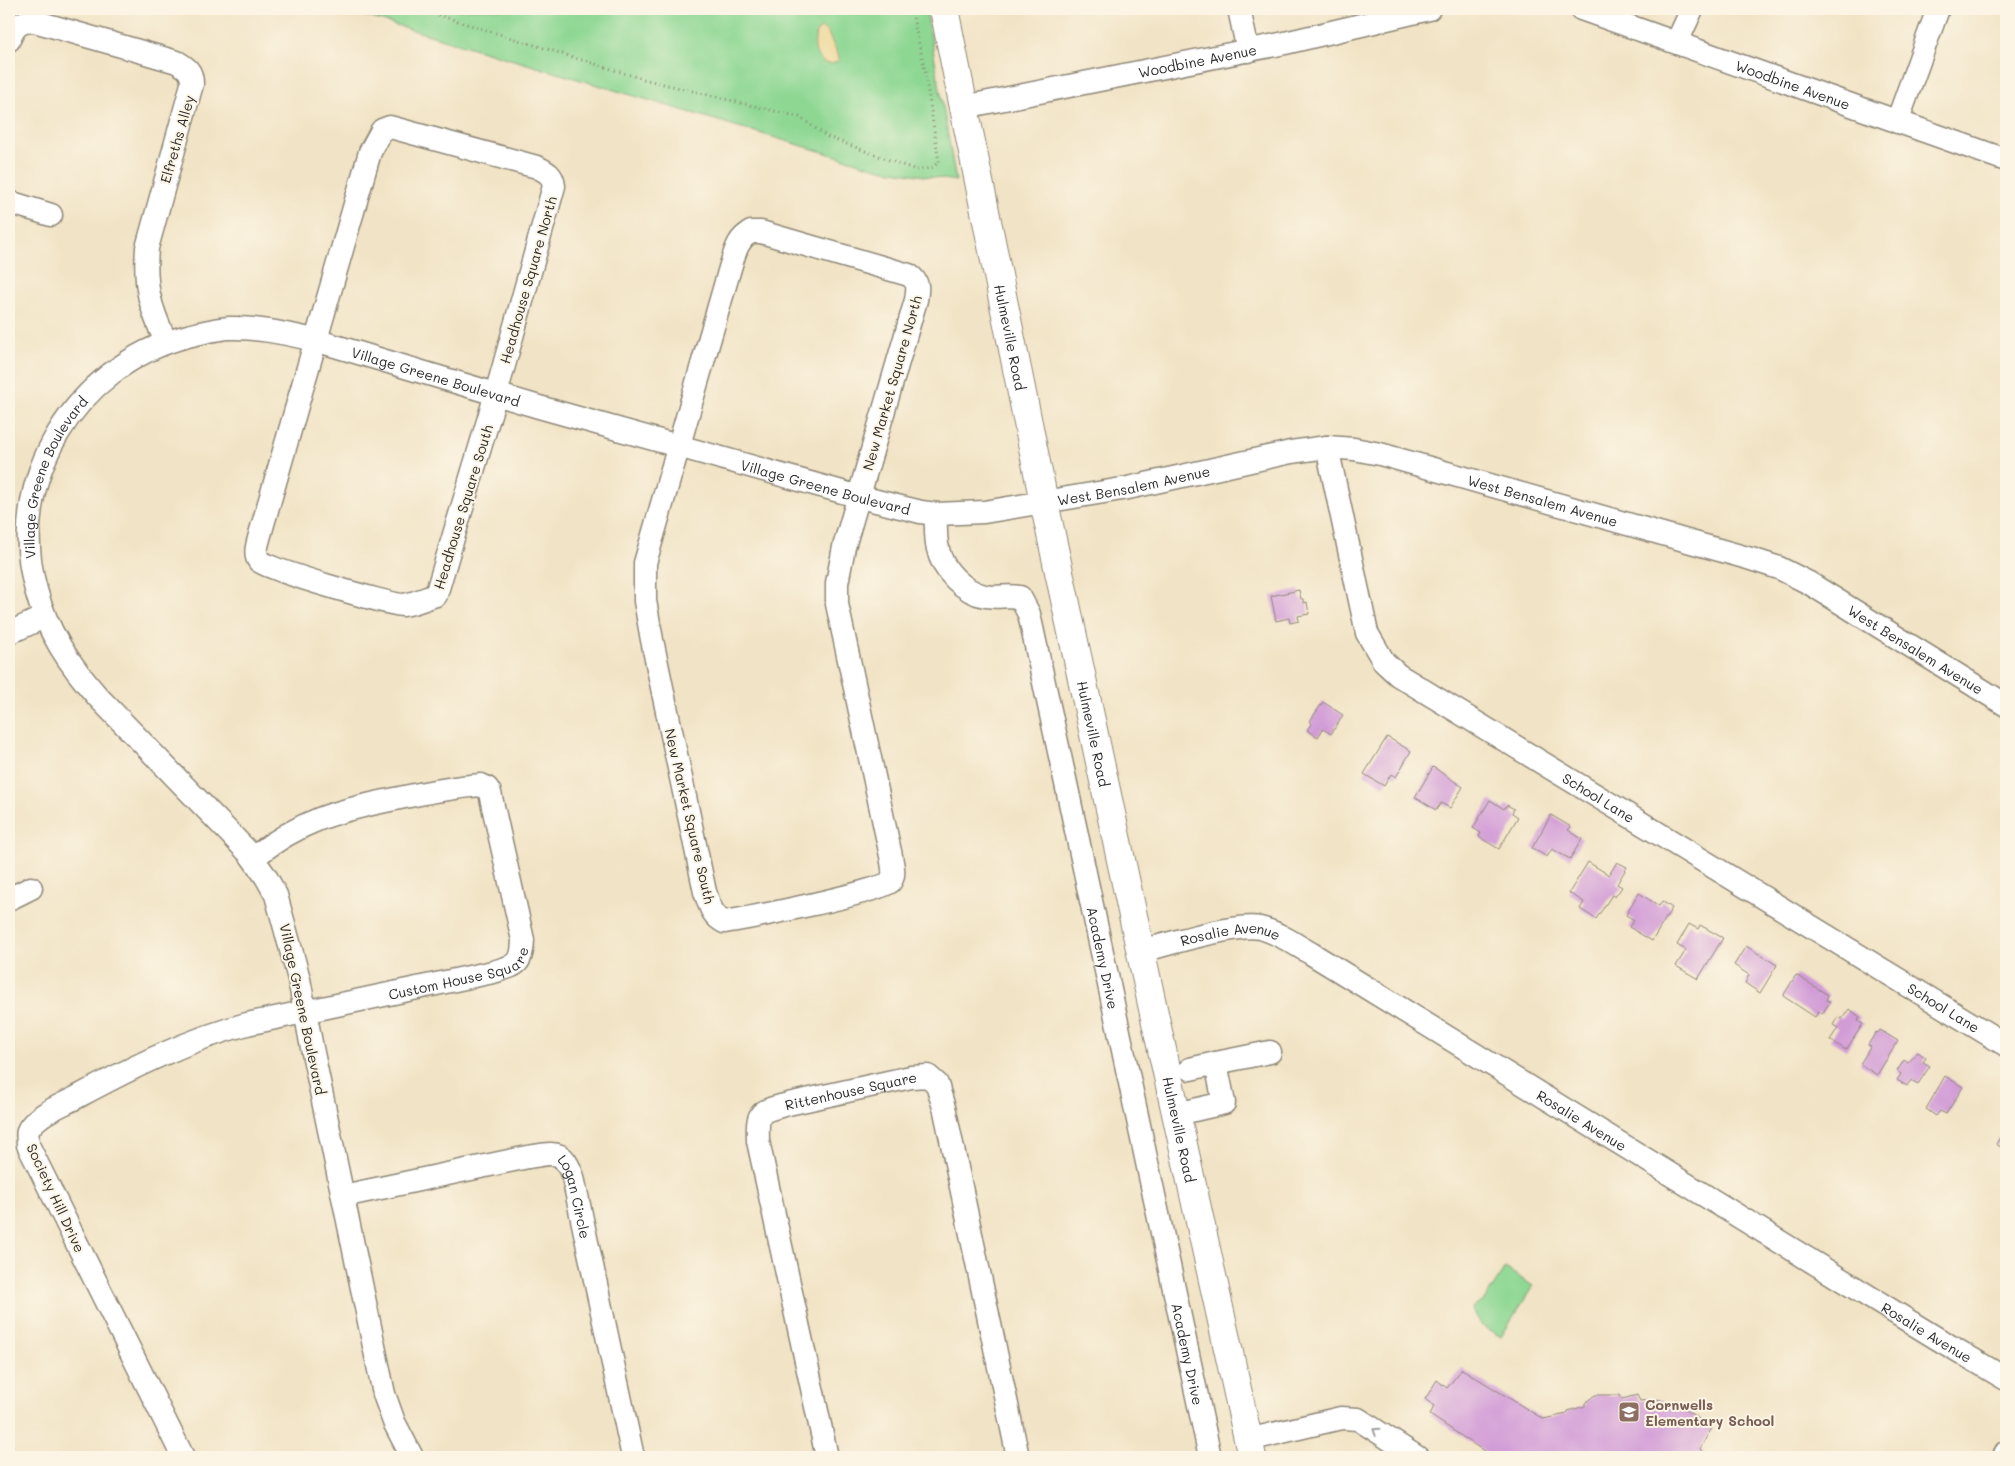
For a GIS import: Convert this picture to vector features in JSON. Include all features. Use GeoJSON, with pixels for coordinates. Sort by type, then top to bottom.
{"type":"FeatureCollection","features":[{"type":"Feature","properties":{"kind":"main road","name":"Hulmeville Road"},"geometry":{"type":"LineString","coordinates":[[944,9],[1044,502],[1250,1449]]}},
{"type":"Feature","properties":{"kind":"street"},"geometry":{"type":"LineString","coordinates":[[1239,9],[1248,51]]}},
{"type":"Feature","properties":{"kind":"street","name":"Woodbine Avenue"},"geometry":{"type":"LineString","coordinates":[[964,107],[1248,51],[1429,9]]}},
{"type":"Feature","properties":{"kind":"street","name":"Woodbine Avenue"},"geometry":{"type":"LineString","coordinates":[[1581,9],[2006,160]]}},
{"type":"Feature","properties":{"kind":"street"},"geometry":{"type":"LineString","coordinates":[[1677,42],[1692,9]]}},
{"type":"Feature","properties":{"kind":"street"},"geometry":{"type":"LineString","coordinates":[[1897,122],[1938,9]]}},
{"type":"Feature","properties":{"kind":"street","name":"Elfreths Alley"},"geometry":{"type":"LineString","coordinates":[[9,40],[17,25],[25,21],[34,21],[177,62],[188,69],[192,75],[192,84],[147,248],[145,271],[148,299],[166,342]]}},
{"type":"Feature","properties":{"kind":"street","name":"Headhouse Square North"},"geometry":{"type":"LineString","coordinates":[[315,340],[370,152],[382,130],[390,127],[398,128],[537,167],[547,172],[553,178],[554,186],[496,394]]}},
{"type":"Feature","properties":{"kind":"street"},"geometry":{"type":"LineString","coordinates":[[9,202],[51,215]]}},
{"type":"Feature","properties":{"kind":"street","name":"New Market Square North"},"geometry":{"type":"LineString","coordinates":[[679,445],[738,244],[744,236],[751,232],[761,232],[908,276],[915,280],[918,286],[916,300],[860,496]]}},
{"type":"Feature","properties":{"kind":"street","name":"Village Greene Boulevard"},"geometry":{"type":"LineString","coordinates":[[412,1457],[394,1422],[384,1394],[306,1012],[282,912],[276,895],[252,858],[98,698],[75,670],[54,639],[44,617],[35,589],[28,538],[35,490],[44,460],[56,437],[74,410],[92,389],[113,372],[149,350],[166,342],[206,331],[249,328],[315,340],[496,394],[921,512],[936,514],[984,512],[1044,502]]}},
{"type":"Feature","properties":{"kind":"street","name":"Headhouse Square South"},"geometry":{"type":"LineString","coordinates":[[315,340],[256,550],[258,560],[284,573],[403,605],[436,596],[496,394]]}},
{"type":"Feature","properties":{"kind":"street","name":"New Market Square South"},"geometry":{"type":"LineString","coordinates":[[679,445],[645,563],[645,601],[705,892],[711,911],[716,918],[724,922],[862,892],[888,884],[894,873],[837,604],[839,566],[860,496]]}},
{"type":"Feature","properties":{"kind":"street","name":"West Bensalem Avenue"},"geometry":{"type":"LineString","coordinates":[[1044,502],[1128,488],[1291,452],[1327,447],[1354,449],[1380,454],[1779,568],[1809,583],[2006,705]]}},
{"type":"Feature","properties":{"kind":"street","name":"School Lane"},"geometry":{"type":"LineString","coordinates":[[1327,447],[1367,633],[1384,662],[1398,675],[2006,1045]]}},
{"type":"Feature","properties":{"kind":"street","name":"Academy Drive"},"geometry":{"type":"LineString","coordinates":[[936,514],[938,551],[943,564],[957,580],[982,595],[1020,597],[1028,614],[1068,788],[1210,1457]]}},
{"type":"Feature","properties":{"kind":"street"},"geometry":{"type":"LineString","coordinates":[[9,633],[44,617]]}},
{"type":"Feature","properties":{"kind":"street","name":"Custom House Square"},"geometry":{"type":"LineString","coordinates":[[252,858],[286,834],[318,818],[342,810],[467,786],[481,785],[490,793],[523,940],[520,960],[515,965],[493,972],[306,1012]]}},
{"type":"Feature","properties":{"kind":"street"},"geometry":{"type":"LineString","coordinates":[[9,899],[31,888]]}},
{"type":"Feature","properties":{"kind":"street","name":"Rosalie Avenue"},"geometry":{"type":"LineString","coordinates":[[1142,951],[1230,930],[1252,927],[1275,934],[1312,954],[2006,1379]]}},
{"type":"Feature","properties":{"kind":"street","name":"Society Hill Drive"},"geometry":{"type":"LineString","coordinates":[[183,1457],[28,1145],[27,1135],[30,1127],[44,1115],[178,1046],[239,1026],[306,1012]]}},
{"type":"Feature","properties":{"kind":"street"},"geometry":{"type":"LineString","coordinates":[[1190,1069],[1270,1052]]}},
{"type":"Feature","properties":{"kind":"street"},"geometry":{"type":"LineString","coordinates":[[1178,1114],[1224,1103],[1216,1063]]}},
{"type":"Feature","properties":{"kind":"street","name":"Rittenhouse Square"},"geometry":{"type":"LineString","coordinates":[[827,1457],[758,1141],[757,1121],[760,1116],[769,1110],[788,1104],[912,1077],[928,1076],[937,1084],[944,1111],[1018,1457]]}},
{"type":"Feature","properties":{"kind":"street","name":"Logan Circle"},"geometry":{"type":"LineString","coordinates":[[343,1196],[528,1157],[553,1154],[561,1156],[567,1161],[573,1177],[633,1457]]}},
{"type":"Feature","properties":{"kind":"street"},"geometry":{"type":"LineString","coordinates":[[1250,1449],[1341,1418],[1358,1419],[1417,1457]]}},
{"type":"Feature","properties":{"kind":"street"},"geometry":{"type":"LineString","coordinates":[[2004,1457],[2006,1452]]}},
{"type":"Feature","properties":{"kind":"path"},"geometry":{"type":"LineString","coordinates":[[419,9],[643,79],[799,117],[828,137],[916,170],[932,168],[940,162],[924,65],[911,9]]}},
{"type":"Feature","properties":{"kind":"green space"},"geometry":{"type":"Polygon","coordinates":[[[342,9],[926,9],[956,181],[880,169],[342,9]]]}},
{"type":"Feature","properties":{"kind":"green space"},"geometry":{"type":"Polygon","coordinates":[[[1505,1268],[1533,1286],[1501,1337],[1481,1325],[1472,1308],[1484,1301],[1505,1268]]]}},
{"type":"Feature","properties":{"kind":"sand"},"geometry":{"type":"Polygon","coordinates":[[[821,28],[827,31],[839,57],[838,61],[832,64],[825,63],[816,53],[816,32],[821,28]]]}},
{"type":"Feature","properties":{"kind":"building"},"geometry":{"type":"Polygon","coordinates":[[[1299,590],[1301,599],[1303,599],[1304,603],[1307,602],[1309,614],[1298,616],[1299,621],[1290,623],[1289,618],[1276,621],[1271,596],[1299,590]]]}},
{"type":"Feature","properties":{"kind":"building"},"geometry":{"type":"Polygon","coordinates":[[[1323,702],[1343,715],[1331,734],[1323,729],[1318,737],[1307,730],[1312,723],[1310,721],[1323,702]]]}},
{"type":"Feature","properties":{"kind":"building"},"geometry":{"type":"Polygon","coordinates":[[[1387,737],[1411,751],[1396,777],[1391,774],[1384,786],[1364,774],[1387,737]]]}},
{"type":"Feature","properties":{"kind":"building"},"geometry":{"type":"Polygon","coordinates":[[[1433,767],[1463,787],[1450,808],[1441,803],[1436,810],[1415,797],[1433,767]]]}},
{"type":"Feature","properties":{"kind":"building"},"geometry":{"type":"Polygon","coordinates":[[[1490,800],[1504,809],[1507,805],[1514,809],[1512,813],[1518,817],[1499,849],[1479,837],[1481,833],[1473,828],[1490,800]]]}},
{"type":"Feature","properties":{"kind":"building"},"geometry":{"type":"Polygon","coordinates":[[[1551,815],[1571,827],[1568,830],[1582,839],[1570,859],[1552,849],[1547,857],[1532,848],[1551,815]]]}},
{"type":"Feature","properties":{"kind":"building"},"geometry":{"type":"Polygon","coordinates":[[[1588,862],[1609,875],[1617,862],[1627,867],[1617,884],[1622,887],[1615,897],[1612,895],[1596,919],[1580,909],[1584,902],[1569,893],[1588,862]]]}},
{"type":"Feature","properties":{"kind":"building"},"geometry":{"type":"Polygon","coordinates":[[[1639,893],[1659,906],[1662,901],[1672,908],[1652,941],[1629,927],[1634,920],[1626,915],[1639,893]]]}},
{"type":"Feature","properties":{"kind":"building"},"geometry":{"type":"Polygon","coordinates":[[[1689,924],[1698,929],[1700,925],[1723,938],[1698,979],[1676,966],[1686,950],[1677,945],[1689,924]]]}},
{"type":"Feature","properties":{"kind":"building"},"geometry":{"type":"Polygon","coordinates":[[[1746,946],[1777,965],[1760,993],[1745,983],[1749,975],[1734,965],[1746,946]]]}},
{"type":"Feature","properties":{"kind":"building"},"geometry":{"type":"Polygon","coordinates":[[[1796,975],[1828,995],[1826,1000],[1830,1002],[1822,1014],[1819,1011],[1815,1017],[1783,996],[1796,975]]]}},
{"type":"Feature","properties":{"kind":"building"},"geometry":{"type":"Polygon","coordinates":[[[1849,1009],[1860,1017],[1858,1021],[1863,1024],[1846,1050],[1830,1040],[1838,1028],[1833,1025],[1838,1017],[1842,1019],[1849,1009]]]}},
{"type":"Feature","properties":{"kind":"building"},"geometry":{"type":"Polygon","coordinates":[[[1880,1030],[1898,1041],[1877,1075],[1860,1064],[1871,1046],[1868,1045],[1876,1032],[1878,1033],[1880,1030]]]}},
{"type":"Feature","properties":{"kind":"building"},"geometry":{"type":"Polygon","coordinates":[[[1918,1052],[1926,1058],[1923,1062],[1930,1066],[1918,1084],[1911,1080],[1907,1086],[1897,1080],[1901,1074],[1897,1071],[1904,1060],[1908,1063],[1918,1052]]]}},
{"type":"Feature","properties":{"kind":"building"},"geometry":{"type":"Polygon","coordinates":[[[1945,1076],[1963,1087],[1946,1114],[1940,1111],[1936,1116],[1926,1109],[1945,1076]]]}},
{"type":"Feature","properties":{"kind":"building"},"geometry":{"type":"Polygon","coordinates":[[[2006,1127],[2006,1150],[1996,1144],[2006,1127]]]}},
{"type":"Feature","properties":{"kind":"building","name":"Cornwells Elementary School"},"geometry":{"type":"Polygon","coordinates":[[[1462,1369],[1543,1419],[1567,1414],[1568,1411],[1585,1406],[1585,1403],[1595,1395],[1620,1395],[1622,1399],[1637,1395],[1640,1401],[1656,1399],[1663,1401],[1670,1407],[1673,1401],[1712,1428],[1700,1449],[1706,1457],[1649,1457],[1641,1452],[1638,1454],[1638,1457],[1493,1457],[1430,1415],[1434,1406],[1425,1399],[1437,1380],[1447,1388],[1462,1369]]]}},
{"type":"Feature","properties":{"kind":"place","name":"Cornwells Elementary School"},"geometry":{"type":"Point","coordinates":[1629,1412]}}]}
